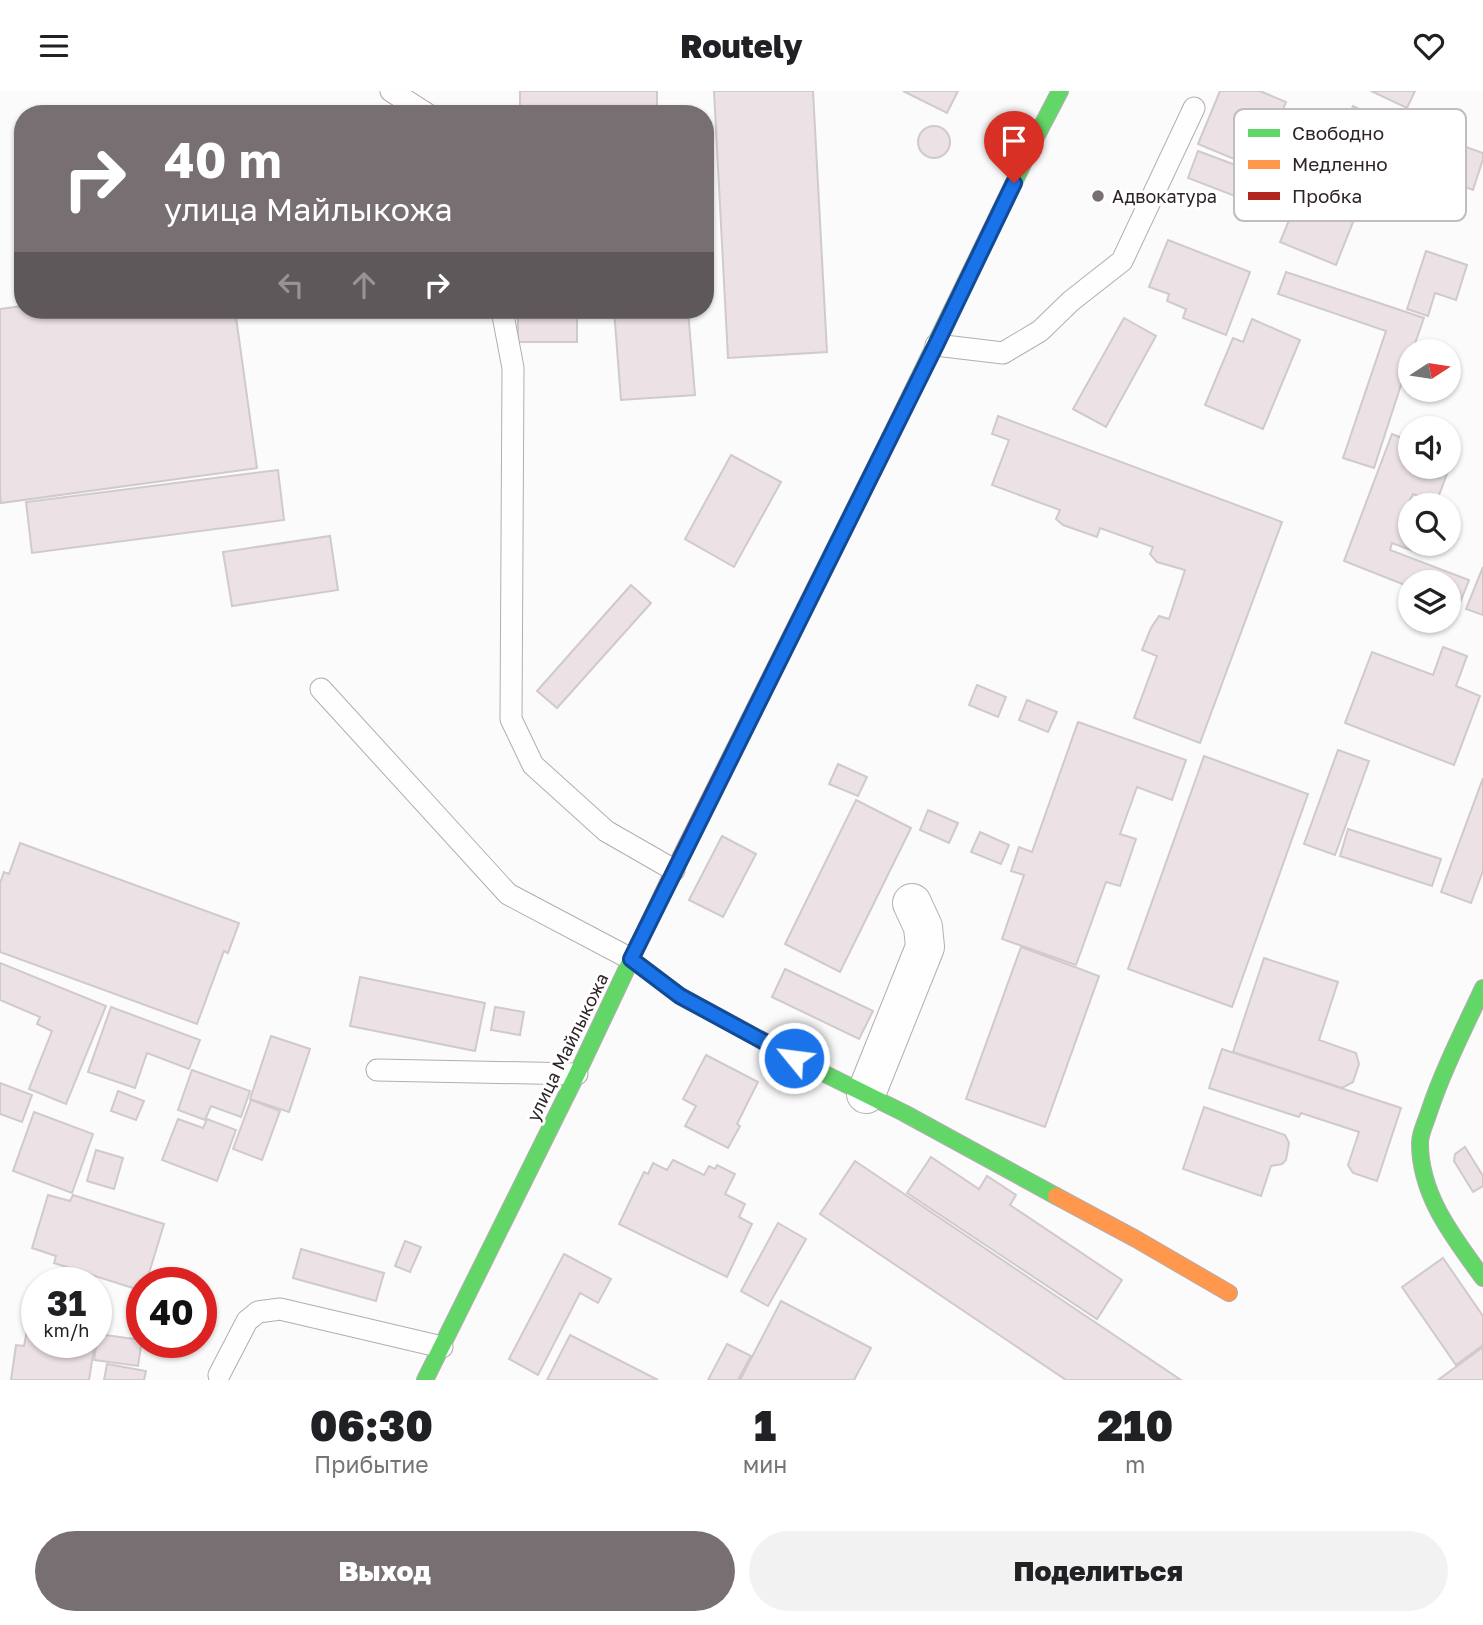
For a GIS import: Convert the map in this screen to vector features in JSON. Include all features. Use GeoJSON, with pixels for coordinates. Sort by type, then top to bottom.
{"type":"FeatureCollection","features":[{"type":"Feature","properties":{"kind":"street","name":"улица Майлыкожа"},"geometry":{"type":"LineString","coordinates":[[425,1380],[1060,91]]}},
{"type":"Feature","properties":{"kind":"street"},"geometry":{"type":"LineString","coordinates":[[866,1094],[925,947],[923,927],[912,903]]}},
{"type":"Feature","properties":{"kind":"street"},"geometry":{"type":"LineString","coordinates":[[631,959],[680,996],[817,1070],[904,1113],[1230,1293]]}},
{"type":"Feature","properties":{"kind":"street"},"geometry":{"type":"LineString","coordinates":[[1483,988],[1437,1089],[1420,1140],[1428,1189],[1446,1227],[1483,1278]]}},
{"type":"Feature","properties":{"kind":"lane"},"geometry":{"type":"LineString","coordinates":[[391,91],[413,105]]}},
{"type":"Feature","properties":{"kind":"lane"},"geometry":{"type":"LineString","coordinates":[[936,345],[1003,353],[1040,331],[1071,301],[1122,261],[1194,108]]}},
{"type":"Feature","properties":{"kind":"lane"},"geometry":{"type":"LineString","coordinates":[[504,319],[513,368],[511,719],[533,765],[606,831],[674,870]]}},
{"type":"Feature","properties":{"kind":"lane"},"geometry":{"type":"LineString","coordinates":[[321,689],[509,894],[631,959]]}},
{"type":"Feature","properties":{"kind":"lane"},"geometry":{"type":"LineString","coordinates":[[377,1070],[577,1074]]}},
{"type":"Feature","properties":{"kind":"lane"},"geometry":{"type":"LineString","coordinates":[[219,1375],[247,1321],[258,1312],[280,1309],[442,1347]]}},
{"type":"Feature","properties":{"kind":"building"},"geometry":{"type":"Polygon","coordinates":[[[520,91],[657,91],[657,105],[520,105],[520,91]]]}},
{"type":"Feature","properties":{"kind":"building"},"geometry":{"type":"Polygon","coordinates":[[[714,91],[813,91],[827,352],[728,358],[714,91]]]}},
{"type":"Feature","properties":{"kind":"building"},"geometry":{"type":"Polygon","coordinates":[[[903,91],[958,91],[947,113],[903,91]]]}},
{"type":"Feature","properties":{"kind":"building"},"geometry":{"type":"Polygon","coordinates":[[[1220,91],[1260,91],[1286,102],[1283,109],[1234,109],[1234,159],[1198,144],[1220,91]]]}},
{"type":"Feature","properties":{"kind":"building"},"geometry":{"type":"Polygon","coordinates":[[[1371,91],[1415,91],[1407,108],[1371,91]]]}},
{"type":"Feature","properties":{"kind":"building"},"geometry":{"type":"Polygon","coordinates":[[[934,126],[945,131],[950,142],[945,153],[934,158],[923,153],[918,142],[923,131],[934,126]]]}},
{"type":"Feature","properties":{"kind":"building"},"geometry":{"type":"Polygon","coordinates":[[[1466,147],[1483,153],[1473,190],[1466,187],[1466,147]]]}},
{"type":"Feature","properties":{"kind":"building"},"geometry":{"type":"Polygon","coordinates":[[[1198,151],[1234,164],[1234,196],[1188,178],[1198,151]]]}},
{"type":"Feature","properties":{"kind":"building"},"geometry":{"type":"Polygon","coordinates":[[[1289,221],[1353,221],[1336,265],[1280,242],[1289,221]]]}},
{"type":"Feature","properties":{"kind":"building"},"geometry":{"type":"Polygon","coordinates":[[[1168,240],[1250,272],[1226,335],[1183,318],[1186,309],[1167,301],[1169,294],[1149,287],[1168,240]]]}},
{"type":"Feature","properties":{"kind":"building"},"geometry":{"type":"Polygon","coordinates":[[[1426,251],[1467,265],[1456,300],[1435,293],[1428,316],[1407,309],[1426,251]]]}},
{"type":"Feature","properties":{"kind":"building"},"geometry":{"type":"Polygon","coordinates":[[[1286,272],[1424,318],[1417,339],[1398,339],[1398,394],[1374,468],[1343,458],[1386,331],[1278,294],[1286,272]]]}},
{"type":"Feature","properties":{"kind":"building"},"geometry":{"type":"Polygon","coordinates":[[[14,307],[14,319],[236,319],[257,468],[1,503],[0,309],[14,307]]]}},
{"type":"Feature","properties":{"kind":"building"},"geometry":{"type":"Polygon","coordinates":[[[1124,318],[1156,336],[1106,427],[1073,409],[1124,318]]]}},
{"type":"Feature","properties":{"kind":"building"},"geometry":{"type":"Polygon","coordinates":[[[518,319],[577,319],[577,342],[518,342],[518,319]]]}},
{"type":"Feature","properties":{"kind":"building"},"geometry":{"type":"Polygon","coordinates":[[[615,319],[689,319],[695,395],[621,400],[615,319]]]}},
{"type":"Feature","properties":{"kind":"building"},"geometry":{"type":"Polygon","coordinates":[[[1252,319],[1300,340],[1263,429],[1205,405],[1233,338],[1243,342],[1252,319]]]}},
{"type":"Feature","properties":{"kind":"building"},"geometry":{"type":"Polygon","coordinates":[[[998,416],[1282,522],[1200,743],[1134,718],[1157,656],[1142,650],[1159,616],[1169,619],[1185,570],[1157,562],[1150,554],[1153,547],[1100,528],[1097,537],[1063,525],[1056,519],[1060,510],[992,485],[1009,440],[992,434],[998,416]]]}},
{"type":"Feature","properties":{"kind":"building"},"geometry":{"type":"Polygon","coordinates":[[[1392,434],[1398,436],[1398,479],[1445,479],[1440,493],[1398,493],[1398,545],[1392,543],[1390,550],[1398,553],[1398,556],[1406,556],[1443,570],[1398,570],[1398,582],[1344,561],[1392,434]]]}},
{"type":"Feature","properties":{"kind":"building"},"geometry":{"type":"Polygon","coordinates":[[[731,455],[781,482],[734,567],[685,539],[731,455]]]}},
{"type":"Feature","properties":{"kind":"building"},"geometry":{"type":"Polygon","coordinates":[[[278,470],[284,520],[32,553],[26,502],[278,470]]]}},
{"type":"Feature","properties":{"kind":"building"},"geometry":{"type":"Polygon","coordinates":[[[330,536],[338,590],[232,606],[223,552],[330,536]]]}},
{"type":"Feature","properties":{"kind":"building"},"geometry":{"type":"Polygon","coordinates":[[[1483,567],[1483,615],[1466,609],[1483,567]]]}},
{"type":"Feature","properties":{"kind":"building"},"geometry":{"type":"Polygon","coordinates":[[[1461,577],[1469,580],[1461,600],[1461,577]]]}},
{"type":"Feature","properties":{"kind":"building"},"geometry":{"type":"Polygon","coordinates":[[[631,585],[651,603],[557,708],[537,691],[631,585]]]}},
{"type":"Feature","properties":{"kind":"building"},"geometry":{"type":"Polygon","coordinates":[[[1443,647],[1467,656],[1456,686],[1480,696],[1454,765],[1345,723],[1372,652],[1433,675],[1443,647]]]}},
{"type":"Feature","properties":{"kind":"building"},"geometry":{"type":"Polygon","coordinates":[[[977,685],[1006,697],[998,717],[969,705],[977,685]]]}},
{"type":"Feature","properties":{"kind":"building"},"geometry":{"type":"Polygon","coordinates":[[[1027,700],[1057,712],[1048,732],[1019,720],[1027,700]]]}},
{"type":"Feature","properties":{"kind":"building"},"geometry":{"type":"Polygon","coordinates":[[[1078,722],[1186,760],[1172,800],[1137,787],[1120,834],[1136,839],[1120,886],[1106,882],[1076,965],[1002,939],[1024,875],[1011,871],[1019,847],[1032,852],[1078,722]]]}},
{"type":"Feature","properties":{"kind":"building"},"geometry":{"type":"Polygon","coordinates":[[[1338,750],[1369,761],[1335,855],[1304,844],[1338,750]]]}},
{"type":"Feature","properties":{"kind":"building"},"geometry":{"type":"Polygon","coordinates":[[[1204,756],[1308,794],[1232,1007],[1128,969],[1204,756]]]}},
{"type":"Feature","properties":{"kind":"building"},"geometry":{"type":"Polygon","coordinates":[[[838,764],[867,777],[858,796],[829,784],[838,764]]]}},
{"type":"Feature","properties":{"kind":"building"},"geometry":{"type":"Polygon","coordinates":[[[1483,778],[1483,871],[1471,903],[1441,892],[1483,778]]]}},
{"type":"Feature","properties":{"kind":"building"},"geometry":{"type":"Polygon","coordinates":[[[856,800],[911,828],[840,972],[785,944],[856,800]]]}},
{"type":"Feature","properties":{"kind":"building"},"geometry":{"type":"Polygon","coordinates":[[[928,810],[958,823],[949,843],[920,830],[928,810]]]}},
{"type":"Feature","properties":{"kind":"building"},"geometry":{"type":"Polygon","coordinates":[[[1348,829],[1441,859],[1432,886],[1340,856],[1348,829]]]}},
{"type":"Feature","properties":{"kind":"building"},"geometry":{"type":"Polygon","coordinates":[[[980,832],[1009,845],[1001,864],[971,852],[980,832]]]}},
{"type":"Feature","properties":{"kind":"building"},"geometry":{"type":"Polygon","coordinates":[[[722,836],[756,854],[723,917],[689,900],[722,836]]]}},
{"type":"Feature","properties":{"kind":"building"},"geometry":{"type":"Polygon","coordinates":[[[20,843],[239,923],[228,953],[224,951],[197,1024],[0,952],[0,883],[4,872],[9,874],[20,843]]]}},
{"type":"Feature","properties":{"kind":"building"},"geometry":{"type":"Polygon","coordinates":[[[1021,947],[1099,976],[1045,1127],[966,1099],[1021,947]]]}},
{"type":"Feature","properties":{"kind":"building"},"geometry":{"type":"Polygon","coordinates":[[[1264,958],[1338,982],[1319,1040],[1356,1053],[1359,1064],[1353,1082],[1342,1088],[1233,1052],[1264,958]]]}},
{"type":"Feature","properties":{"kind":"building"},"geometry":{"type":"Polygon","coordinates":[[[0,963],[106,1006],[66,1104],[29,1089],[52,1031],[37,1024],[40,1017],[0,1000],[0,963]]]}},
{"type":"Feature","properties":{"kind":"building"},"geometry":{"type":"Polygon","coordinates":[[[785,969],[873,1011],[859,1039],[772,997],[785,969]]]}},
{"type":"Feature","properties":{"kind":"building"},"geometry":{"type":"Polygon","coordinates":[[[360,977],[485,1003],[475,1051],[350,1026],[360,977]]]}},
{"type":"Feature","properties":{"kind":"building"},"geometry":{"type":"Polygon","coordinates":[[[111,1007],[200,1040],[189,1069],[147,1053],[135,1088],[88,1072],[111,1007]]]}},
{"type":"Feature","properties":{"kind":"building"},"geometry":{"type":"Polygon","coordinates":[[[495,1007],[524,1012],[520,1035],[491,1030],[495,1007]]]}},
{"type":"Feature","properties":{"kind":"building"},"geometry":{"type":"Polygon","coordinates":[[[271,1036],[310,1049],[289,1112],[250,1099],[271,1036]]]}},
{"type":"Feature","properties":{"kind":"building"},"geometry":{"type":"Polygon","coordinates":[[[1222,1049],[1401,1108],[1377,1181],[1353,1173],[1348,1165],[1359,1132],[1301,1113],[1299,1117],[1209,1088],[1222,1049]]]}},
{"type":"Feature","properties":{"kind":"building"},"geometry":{"type":"Polygon","coordinates":[[[706,1055],[758,1082],[728,1148],[685,1126],[696,1106],[683,1099],[706,1055]]]}},
{"type":"Feature","properties":{"kind":"building"},"geometry":{"type":"Polygon","coordinates":[[[192,1070],[250,1091],[241,1117],[211,1106],[205,1120],[178,1110],[192,1070]]]}},
{"type":"Feature","properties":{"kind":"building"},"geometry":{"type":"Polygon","coordinates":[[[0,1083],[32,1095],[22,1122],[0,1114],[0,1083]]]}},
{"type":"Feature","properties":{"kind":"building"},"geometry":{"type":"Polygon","coordinates":[[[118,1091],[144,1101],[136,1120],[111,1111],[118,1091]]]}},
{"type":"Feature","properties":{"kind":"building"},"geometry":{"type":"Polygon","coordinates":[[[251,1100],[280,1111],[262,1160],[233,1149],[251,1100]]]}},
{"type":"Feature","properties":{"kind":"building"},"geometry":{"type":"Polygon","coordinates":[[[1204,1107],[1285,1135],[1289,1143],[1286,1160],[1282,1164],[1271,1166],[1261,1196],[1183,1169],[1204,1107]]]}},
{"type":"Feature","properties":{"kind":"building"},"geometry":{"type":"Polygon","coordinates":[[[34,1112],[93,1134],[72,1193],[13,1171],[34,1112]]]}},
{"type":"Feature","properties":{"kind":"building"},"geometry":{"type":"Polygon","coordinates":[[[178,1119],[203,1128],[207,1119],[236,1130],[217,1181],[162,1160],[178,1119]]]}},
{"type":"Feature","properties":{"kind":"building"},"geometry":{"type":"Polygon","coordinates":[[[1465,1147],[1483,1176],[1483,1186],[1473,1192],[1454,1161],[1455,1154],[1465,1147]]]}},
{"type":"Feature","properties":{"kind":"building"},"geometry":{"type":"Polygon","coordinates":[[[96,1150],[123,1158],[114,1189],[87,1181],[96,1150]]]}},
{"type":"Feature","properties":{"kind":"building"},"geometry":{"type":"Polygon","coordinates":[[[931,1157],[979,1189],[987,1176],[1016,1195],[1010,1205],[1122,1280],[1097,1319],[907,1193],[931,1157]]]}},
{"type":"Feature","properties":{"kind":"building"},"geometry":{"type":"Polygon","coordinates":[[[673,1160],[704,1175],[709,1166],[715,1169],[717,1165],[735,1174],[725,1194],[745,1204],[739,1217],[752,1224],[727,1277],[619,1224],[644,1172],[648,1174],[653,1163],[667,1170],[673,1160]]]}},
{"type":"Feature","properties":{"kind":"building"},"geometry":{"type":"Polygon","coordinates":[[[855,1161],[1181,1380],[1066,1380],[820,1214],[855,1161]]]}},
{"type":"Feature","properties":{"kind":"building"},"geometry":{"type":"Polygon","coordinates":[[[48,1195],[70,1201],[73,1195],[164,1224],[151,1267],[126,1267],[126,1286],[112,1281],[112,1267],[67,1267],[54,1263],[56,1256],[32,1248],[48,1195]]]}},
{"type":"Feature","properties":{"kind":"building"},"geometry":{"type":"Polygon","coordinates":[[[778,1223],[806,1239],[768,1306],[741,1291],[778,1223]]]}},
{"type":"Feature","properties":{"kind":"building"},"geometry":{"type":"Polygon","coordinates":[[[405,1241],[421,1247],[410,1272],[395,1266],[405,1241]]]}},
{"type":"Feature","properties":{"kind":"building"},"geometry":{"type":"Polygon","coordinates":[[[301,1249],[384,1273],[376,1301],[293,1278],[301,1249]]]}},
{"type":"Feature","properties":{"kind":"building"},"geometry":{"type":"Polygon","coordinates":[[[564,1254],[611,1279],[598,1303],[580,1293],[538,1375],[509,1359],[564,1254]]]}},
{"type":"Feature","properties":{"kind":"building"},"geometry":{"type":"Polygon","coordinates":[[[1443,1258],[1483,1316],[1483,1345],[1456,1365],[1402,1287],[1443,1258]]]}},
{"type":"Feature","properties":{"kind":"building"},"geometry":{"type":"Polygon","coordinates":[[[781,1301],[871,1348],[854,1380],[740,1380],[781,1301]]]}},
{"type":"Feature","properties":{"kind":"building"},"geometry":{"type":"Polygon","coordinates":[[[570,1335],[658,1380],[547,1380],[570,1335]]]}},
{"type":"Feature","properties":{"kind":"building"},"geometry":{"type":"Polygon","coordinates":[[[112,1336],[126,1338],[126,1358],[139,1358],[138,1366],[94,1360],[112,1358],[112,1336]]]}},
{"type":"Feature","properties":{"kind":"building"},"geometry":{"type":"Polygon","coordinates":[[[727,1344],[751,1356],[738,1380],[708,1380],[727,1344]]]}},
{"type":"Feature","properties":{"kind":"building"},"geometry":{"type":"Polygon","coordinates":[[[16,1345],[21,1346],[21,1358],[92,1358],[89,1380],[11,1380],[16,1345]]]}},
{"type":"Feature","properties":{"kind":"building"},"geometry":{"type":"Polygon","coordinates":[[[1483,1347],[1483,1380],[1438,1380],[1483,1347]]]}},
{"type":"Feature","properties":{"kind":"building"},"geometry":{"type":"Polygon","coordinates":[[[107,1364],[146,1371],[144,1380],[104,1380],[107,1364]]]}},
{"type":"Feature","properties":{"kind":"traffic: fast"},"geometry":{"type":"LineString","coordinates":[[890,437],[1060,91]]}},
{"type":"Feature","properties":{"kind":"traffic: fast"},"geometry":{"type":"LineString","coordinates":[[425,1380],[638,945]]}},
{"type":"Feature","properties":{"kind":"traffic: fast"},"geometry":{"type":"LineString","coordinates":[[631,959],[680,996],[1056,1196]]}},
{"type":"Feature","properties":{"kind":"traffic: fast"},"geometry":{"type":"LineString","coordinates":[[1483,988],[1441,1081],[1420,1143],[1426,1181],[1432,1198],[1450,1232],[1483,1278]]}},
{"type":"Feature","properties":{"kind":"traffic: slow"},"geometry":{"type":"LineString","coordinates":[[1056,1196],[1229,1293]]}},
{"type":"Feature","properties":{"kind":"traffic: jam"},"geometry":{"type":"LineString","coordinates":[[638,945],[890,437]]}},
{"type":"Feature","properties":{"kind":"place","name":"Адвокатура"},"geometry":{"type":"Point","coordinates":[1098,196]}},
{"type":"Feature","properties":{"kind":"route"},"geometry":{"type":"LineString","coordinates":[[794,1058],[680,996],[631,959],[1014,183]]}}]}
